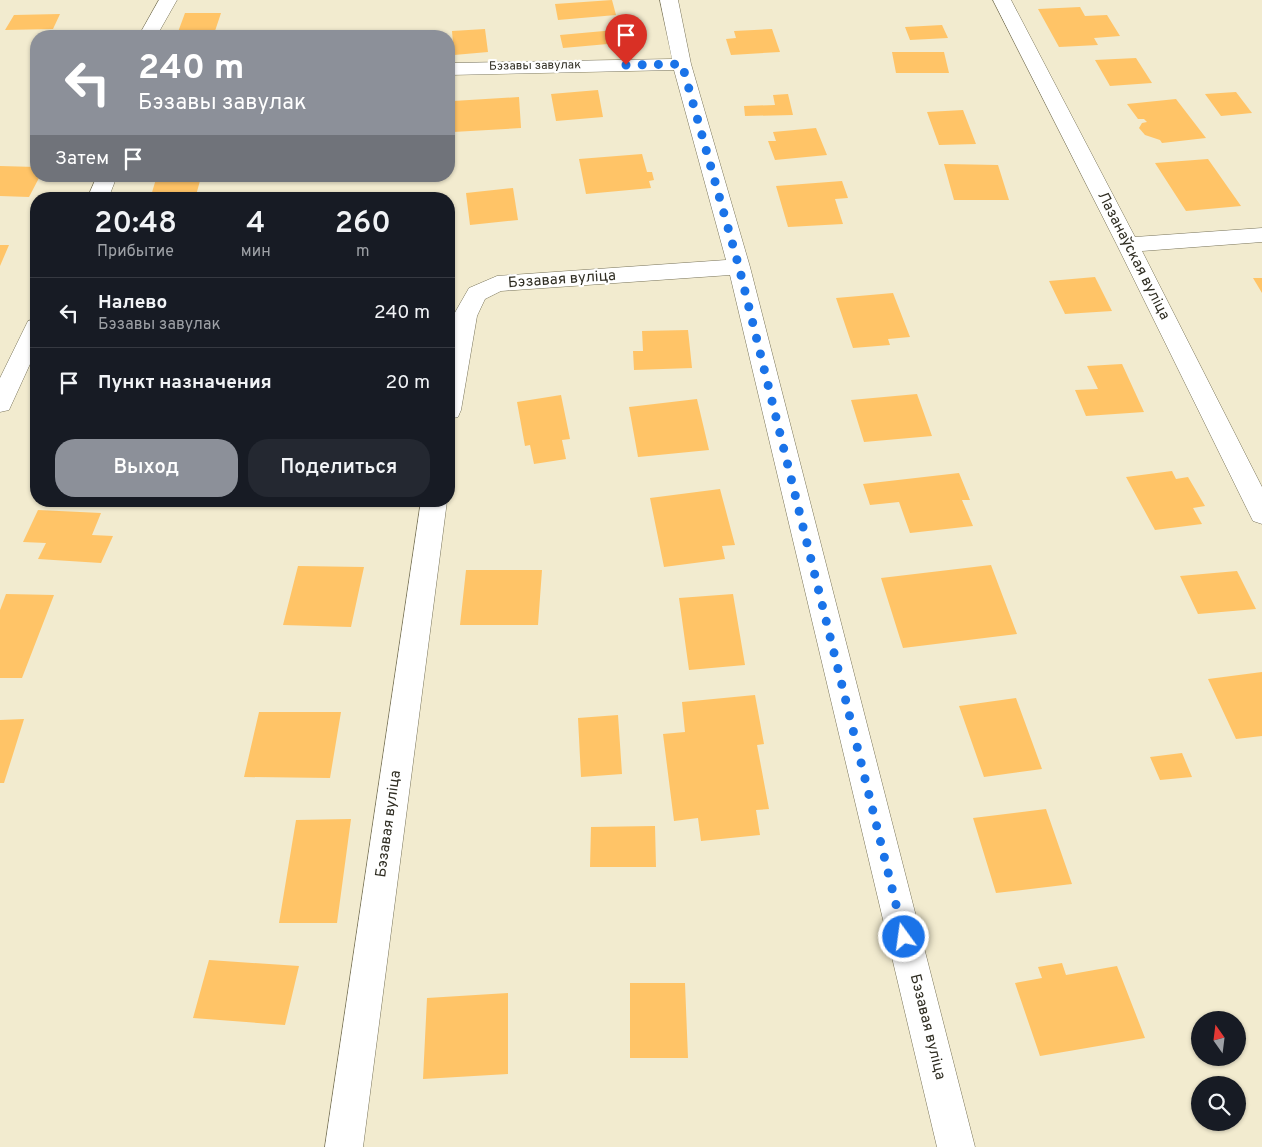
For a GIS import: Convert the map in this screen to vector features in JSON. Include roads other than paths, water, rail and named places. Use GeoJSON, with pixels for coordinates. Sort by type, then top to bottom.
{"type":"FeatureCollection","features":[{"type":"Feature","properties":{"kind":"street"},"geometry":{"type":"LineString","coordinates":[[152,30],[168,0]]}},
{"type":"Feature","properties":{"kind":"street","name":"Бэзавая вуліца"},"geometry":{"type":"LineString","coordinates":[[669,0],[682,64],[739,267],[956,1147]]}},
{"type":"Feature","properties":{"kind":"street","name":"Лазанаўская вуліца"},"geometry":{"type":"LineString","coordinates":[[1002,0],[1128,245],[1262,513]]}},
{"type":"Feature","properties":{"kind":"street","name":"Бэзавы завулак"},"geometry":{"type":"LineString","coordinates":[[455,68],[682,64]]}},
{"type":"Feature","properties":{"kind":"street"},"geometry":{"type":"LineString","coordinates":[[1128,245],[1262,235]]}},
{"type":"Feature","properties":{"kind":"street","name":"Бэзавая вуліца"},"geometry":{"type":"LineString","coordinates":[[455,372],[464,316],[477,294],[497,284],[739,267]]}},
{"type":"Feature","properties":{"kind":"street"},"geometry":{"type":"LineString","coordinates":[[0,403],[30,339]]}},
{"type":"Feature","properties":{"kind":"street","name":"Бэзавая вуліца"},"geometry":{"type":"LineString","coordinates":[[344,1147],[433,507]]}}]}
